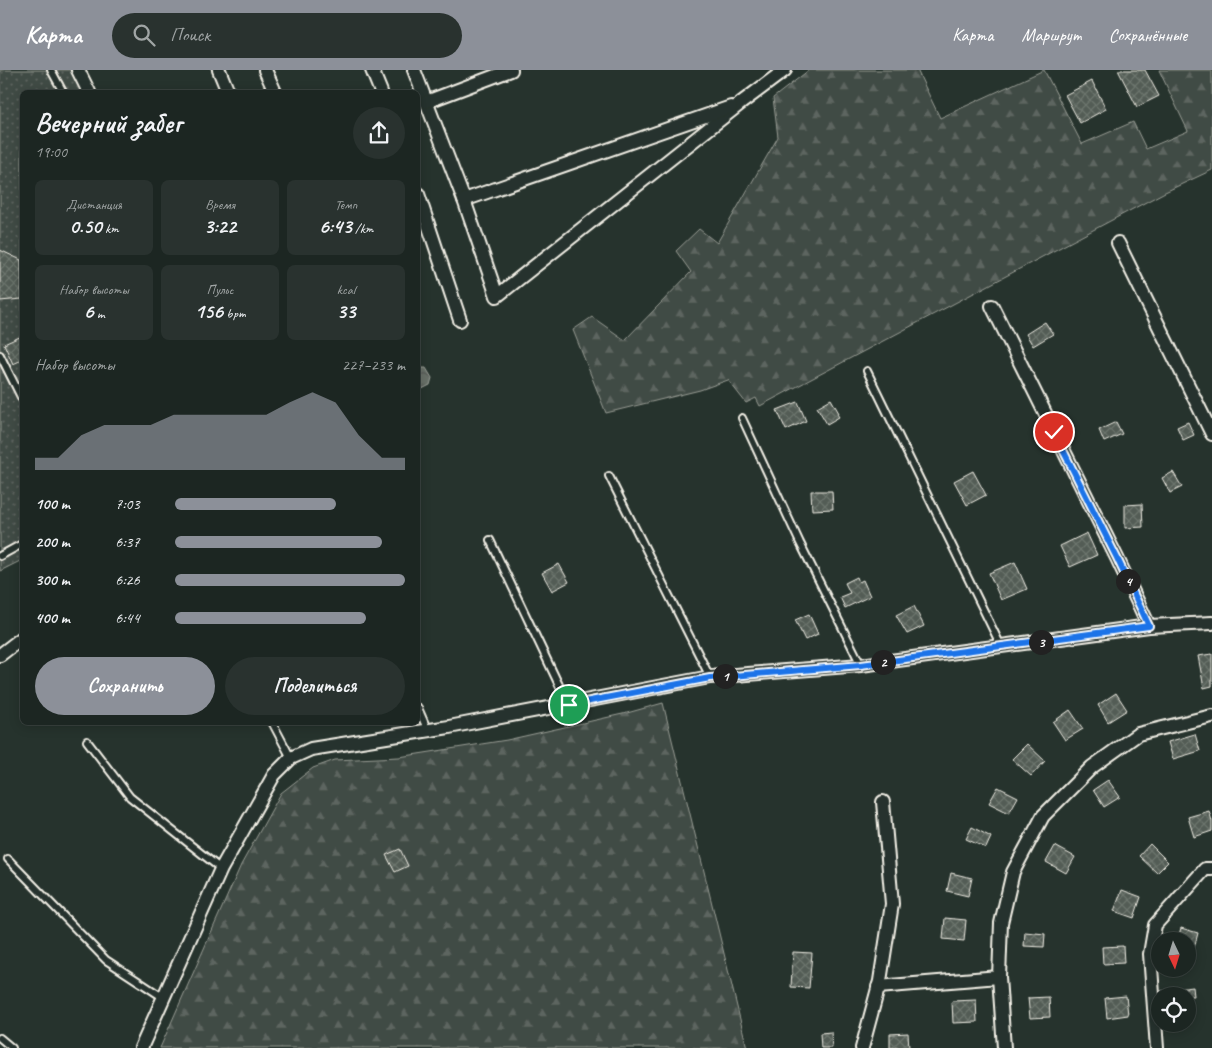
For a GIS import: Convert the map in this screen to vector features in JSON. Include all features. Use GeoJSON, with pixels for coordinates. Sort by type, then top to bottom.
{"type":"FeatureCollection","features":[{"type":"Feature","properties":{"kind":"street"},"geometry":{"type":"LineString","coordinates":[[78,70],[89,90]]}},
{"type":"Feature","properties":{"kind":"street"},"geometry":{"type":"LineString","coordinates":[[219,70],[227,90]]}},
{"type":"Feature","properties":{"kind":"street"},"geometry":{"type":"LineString","coordinates":[[265,70],[274,90]]}},
{"type":"Feature","properties":{"kind":"street"},"geometry":{"type":"LineString","coordinates":[[372,70],[380,90]]}},
{"type":"Feature","properties":{"kind":"street"},"geometry":{"type":"LineString","coordinates":[[414,70],[464,200],[498,296],[785,70]]}},
{"type":"Feature","properties":{"kind":"street"},"geometry":{"type":"LineString","coordinates":[[426,102],[511,70]]}},
{"type":"Feature","properties":{"kind":"street"},"geometry":{"type":"LineString","coordinates":[[464,200],[741,103]]}},
{"type":"Feature","properties":{"kind":"street"},"geometry":{"type":"LineString","coordinates":[[420,200],[460,320]]}},
{"type":"Feature","properties":{"kind":"street"},"geometry":{"type":"LineString","coordinates":[[1118,243],[1212,434]]}},
{"type":"Feature","properties":{"kind":"street"},"geometry":{"type":"LineString","coordinates":[[992,306],[1149,626]]}},
{"type":"Feature","properties":{"kind":"street"},"geometry":{"type":"LineString","coordinates":[[141,1048],[221,869],[274,775],[291,758],[311,749],[428,731],[710,678],[861,665],[1149,626],[1212,623]]}},
{"type":"Feature","properties":{"kind":"street"},"geometry":{"type":"LineString","coordinates":[[0,655],[20,640]]}},
{"type":"Feature","properties":{"kind":"street"},"geometry":{"type":"LineString","coordinates":[[1004,1048],[999,977],[1001,923],[1013,872],[1044,816],[1092,768],[1138,734],[1212,716]]}},
{"type":"Feature","properties":{"kind":"street"},"geometry":{"type":"LineString","coordinates":[[862,1048],[878,987],[892,904],[883,802]]}},
{"type":"Feature","properties":{"kind":"street"},"geometry":{"type":"LineString","coordinates":[[1158,1048],[1150,954],[1155,925],[1205,869],[1212,868]]}},
{"type":"Feature","properties":{"kind":"street"},"geometry":{"type":"LineString","coordinates":[[878,987],[999,977]]}},
{"type":"Feature","properties":{"kind":"lane"},"geometry":{"type":"LineString","coordinates":[[51,70],[62,90]]}},
{"type":"Feature","properties":{"kind":"lane"},"geometry":{"type":"LineString","coordinates":[[0,355],[20,395]]}},
{"type":"Feature","properties":{"kind":"lane"},"geometry":{"type":"LineString","coordinates":[[867,370],[1002,647]]}},
{"type":"Feature","properties":{"kind":"lane"},"geometry":{"type":"LineString","coordinates":[[742,418],[800,543],[861,665]]}},
{"type":"Feature","properties":{"kind":"lane"},"geometry":{"type":"LineString","coordinates":[[610,476],[710,678]]}},
{"type":"Feature","properties":{"kind":"lane"},"geometry":{"type":"LineString","coordinates":[[490,540],[569,705]]}},
{"type":"Feature","properties":{"kind":"lane"},"geometry":{"type":"LineString","coordinates":[[0,556],[20,545]]}},
{"type":"Feature","properties":{"kind":"lane"},"geometry":{"type":"LineString","coordinates":[[420,713],[428,731]]}},
{"type":"Feature","properties":{"kind":"lane"},"geometry":{"type":"LineString","coordinates":[[274,725],[291,758]]}},
{"type":"Feature","properties":{"kind":"lane"},"geometry":{"type":"LineString","coordinates":[[87,741],[130,797],[221,869]]}},
{"type":"Feature","properties":{"kind":"lane"},"geometry":{"type":"LineString","coordinates":[[8,859],[106,960],[164,998]]}},
{"type":"Feature","properties":{"kind":"lane"},"geometry":{"type":"LineString","coordinates":[[0,1038],[12,1048]]}},
{"type":"Feature","properties":{"kind":"green space"},"geometry":{"type":"Polygon","coordinates":[[[0,70],[70,70],[81,90],[20,90],[20,561],[0,571],[0,70]]]}},
{"type":"Feature","properties":{"kind":"green space"},"geometry":{"type":"Polygon","coordinates":[[[809,70],[917,70],[940,118],[1044,70],[1082,144],[1133,122],[1146,149],[1188,131],[1159,70],[1212,70],[1212,170],[1165,192],[760,406],[756,398],[746,403],[728,380],[700,390],[606,413],[573,330],[592,317],[625,340],[691,272],[676,251],[699,229],[717,243],[778,137],[773,98],[809,70]]]}},
{"type":"Feature","properties":{"kind":"green space"},"geometry":{"type":"Polygon","coordinates":[[[663,703],[747,1048],[160,1048],[241,865],[281,793],[313,768],[335,760],[399,757],[507,740],[663,703]]]}},
{"type":"Feature","properties":{"kind":"water"},"geometry":{"type":"Polygon","coordinates":[[[420,368],[426,368],[432,378],[430,385],[420,390],[420,368]]]}},
{"type":"Feature","properties":{"kind":"building"},"geometry":{"type":"Polygon","coordinates":[[[1118,70],[1145,70],[1159,96],[1137,107],[1118,70]]]}},
{"type":"Feature","properties":{"kind":"building"},"geometry":{"type":"Polygon","coordinates":[[[1092,81],[1106,109],[1080,123],[1065,95],[1092,81]]]}},
{"type":"Feature","properties":{"kind":"building"},"geometry":{"type":"Polygon","coordinates":[[[0,250],[20,260],[20,299],[0,301],[0,250]]]}},
{"type":"Feature","properties":{"kind":"building"},"geometry":{"type":"Polygon","coordinates":[[[1045,322],[1053,334],[1033,346],[1026,334],[1045,322]]]}},
{"type":"Feature","properties":{"kind":"building"},"geometry":{"type":"Polygon","coordinates":[[[20,337],[20,361],[13,364],[4,344],[20,337]]]}},
{"type":"Feature","properties":{"kind":"building"},"geometry":{"type":"Polygon","coordinates":[[[831,399],[839,413],[837,414],[839,417],[827,424],[817,407],[831,399]]]}},
{"type":"Feature","properties":{"kind":"building"},"geometry":{"type":"Polygon","coordinates":[[[798,402],[806,421],[786,430],[777,410],[798,402]]]}},
{"type":"Feature","properties":{"kind":"building"},"geometry":{"type":"Polygon","coordinates":[[[1116,422],[1122,434],[1104,442],[1099,430],[1116,422]]]}},
{"type":"Feature","properties":{"kind":"building"},"geometry":{"type":"Polygon","coordinates":[[[1188,422],[1194,435],[1183,440],[1177,427],[1188,422]]]}},
{"type":"Feature","properties":{"kind":"building"},"geometry":{"type":"Polygon","coordinates":[[[973,471],[986,495],[967,505],[954,481],[973,471]]]}},
{"type":"Feature","properties":{"kind":"building"},"geometry":{"type":"Polygon","coordinates":[[[1173,472],[1182,487],[1170,493],[1162,478],[1173,472]]]}},
{"type":"Feature","properties":{"kind":"building"},"geometry":{"type":"Polygon","coordinates":[[[811,491],[832,491],[833,509],[812,510],[811,491]]]}},
{"type":"Feature","properties":{"kind":"building"},"geometry":{"type":"Polygon","coordinates":[[[1142,504],[1143,527],[1125,528],[1125,505],[1142,504]]]}},
{"type":"Feature","properties":{"kind":"building"},"geometry":{"type":"Polygon","coordinates":[[[1087,533],[1097,555],[1070,567],[1060,546],[1087,533]]]}},
{"type":"Feature","properties":{"kind":"building"},"geometry":{"type":"Polygon","coordinates":[[[1015,562],[1027,589],[1001,600],[989,573],[1015,562]]]}},
{"type":"Feature","properties":{"kind":"building"},"geometry":{"type":"Polygon","coordinates":[[[559,564],[569,582],[552,591],[542,573],[559,564]]]}},
{"type":"Feature","properties":{"kind":"building"},"geometry":{"type":"Polygon","coordinates":[[[857,577],[859,582],[863,580],[870,596],[845,608],[840,597],[850,593],[845,583],[857,577]]]}},
{"type":"Feature","properties":{"kind":"building"},"geometry":{"type":"Polygon","coordinates":[[[914,606],[924,626],[907,634],[896,615],[914,606]]]}},
{"type":"Feature","properties":{"kind":"building"},"geometry":{"type":"Polygon","coordinates":[[[809,614],[818,634],[805,640],[795,620],[809,614]]]}},
{"type":"Feature","properties":{"kind":"building"},"geometry":{"type":"Polygon","coordinates":[[[1212,654],[1212,686],[1204,688],[1198,656],[1212,654]]]}},
{"type":"Feature","properties":{"kind":"building"},"geometry":{"type":"Polygon","coordinates":[[[1116,693],[1127,710],[1108,722],[1098,705],[1116,693]]]}},
{"type":"Feature","properties":{"kind":"building"},"geometry":{"type":"Polygon","coordinates":[[[1070,710],[1083,729],[1065,740],[1053,722],[1070,710]]]}},
{"type":"Feature","properties":{"kind":"building"},"geometry":{"type":"Polygon","coordinates":[[[1195,734],[1200,751],[1173,759],[1168,742],[1195,734]]]}},
{"type":"Feature","properties":{"kind":"building"},"geometry":{"type":"Polygon","coordinates":[[[1027,744],[1045,761],[1031,776],[1012,759],[1027,744]]]}},
{"type":"Feature","properties":{"kind":"building"},"geometry":{"type":"Polygon","coordinates":[[[1108,780],[1120,797],[1104,807],[1093,790],[1108,780]]]}},
{"type":"Feature","properties":{"kind":"building"},"geometry":{"type":"Polygon","coordinates":[[[998,787],[1018,797],[1009,813],[989,803],[998,787]]]}},
{"type":"Feature","properties":{"kind":"building"},"geometry":{"type":"Polygon","coordinates":[[[1209,811],[1212,831],[1194,837],[1188,817],[1209,811]]]}},
{"type":"Feature","properties":{"kind":"building"},"geometry":{"type":"Polygon","coordinates":[[[972,827],[991,837],[986,848],[966,839],[972,827]]]}},
{"type":"Feature","properties":{"kind":"building"},"geometry":{"type":"Polygon","coordinates":[[[1150,844],[1168,862],[1157,873],[1139,856],[1150,844]]]}},
{"type":"Feature","properties":{"kind":"building"},"geometry":{"type":"Polygon","coordinates":[[[1055,846],[1075,857],[1066,873],[1046,862],[1055,846]]]}},
{"type":"Feature","properties":{"kind":"building"},"geometry":{"type":"Polygon","coordinates":[[[400,849],[408,866],[395,872],[386,855],[400,849]]]}},
{"type":"Feature","properties":{"kind":"building"},"geometry":{"type":"Polygon","coordinates":[[[951,873],[972,878],[968,896],[947,891],[951,873]]]}},
{"type":"Feature","properties":{"kind":"building"},"geometry":{"type":"Polygon","coordinates":[[[1122,890],[1141,897],[1134,918],[1114,911],[1122,890]]]}},
{"type":"Feature","properties":{"kind":"building"},"geometry":{"type":"Polygon","coordinates":[[[945,918],[966,920],[964,941],[943,939],[945,918]]]}},
{"type":"Feature","properties":{"kind":"building"},"geometry":{"type":"Polygon","coordinates":[[[1181,928],[1195,932],[1180,932],[1181,928]]]}},
{"type":"Feature","properties":{"kind":"building"},"geometry":{"type":"Polygon","coordinates":[[[1025,932],[1045,934],[1044,947],[1024,946],[1025,932]]]}},
{"type":"Feature","properties":{"kind":"building"},"geometry":{"type":"Polygon","coordinates":[[[1123,946],[1124,963],[1103,964],[1102,947],[1123,946]]]}},
{"type":"Feature","properties":{"kind":"building"},"geometry":{"type":"Polygon","coordinates":[[[793,952],[812,953],[809,988],[791,987],[793,952]]]}},
{"type":"Feature","properties":{"kind":"building"},"geometry":{"type":"Polygon","coordinates":[[[1126,996],[1128,1015],[1107,1018],[1105,998],[1126,996]]]}},
{"type":"Feature","properties":{"kind":"building"},"geometry":{"type":"Polygon","coordinates":[[[1049,997],[1050,1017],[1030,1018],[1028,998],[1049,997]]]}},
{"type":"Feature","properties":{"kind":"building"},"geometry":{"type":"Polygon","coordinates":[[[976,1000],[977,1022],[953,1023],[952,1001],[976,1000]]]}},
{"type":"Feature","properties":{"kind":"building"},"geometry":{"type":"Polygon","coordinates":[[[831,1032],[832,1048],[821,1048],[820,1033],[831,1032]]]}},
{"type":"Feature","properties":{"kind":"building"},"geometry":{"type":"Polygon","coordinates":[[[908,1033],[909,1048],[890,1048],[890,1034],[908,1033]]]}},
{"type":"Feature","properties":{"kind":"route"},"geometry":{"type":"LineString","coordinates":[[569,705],[710,678],[861,665],[1149,626],[1054,432]]}}]}
